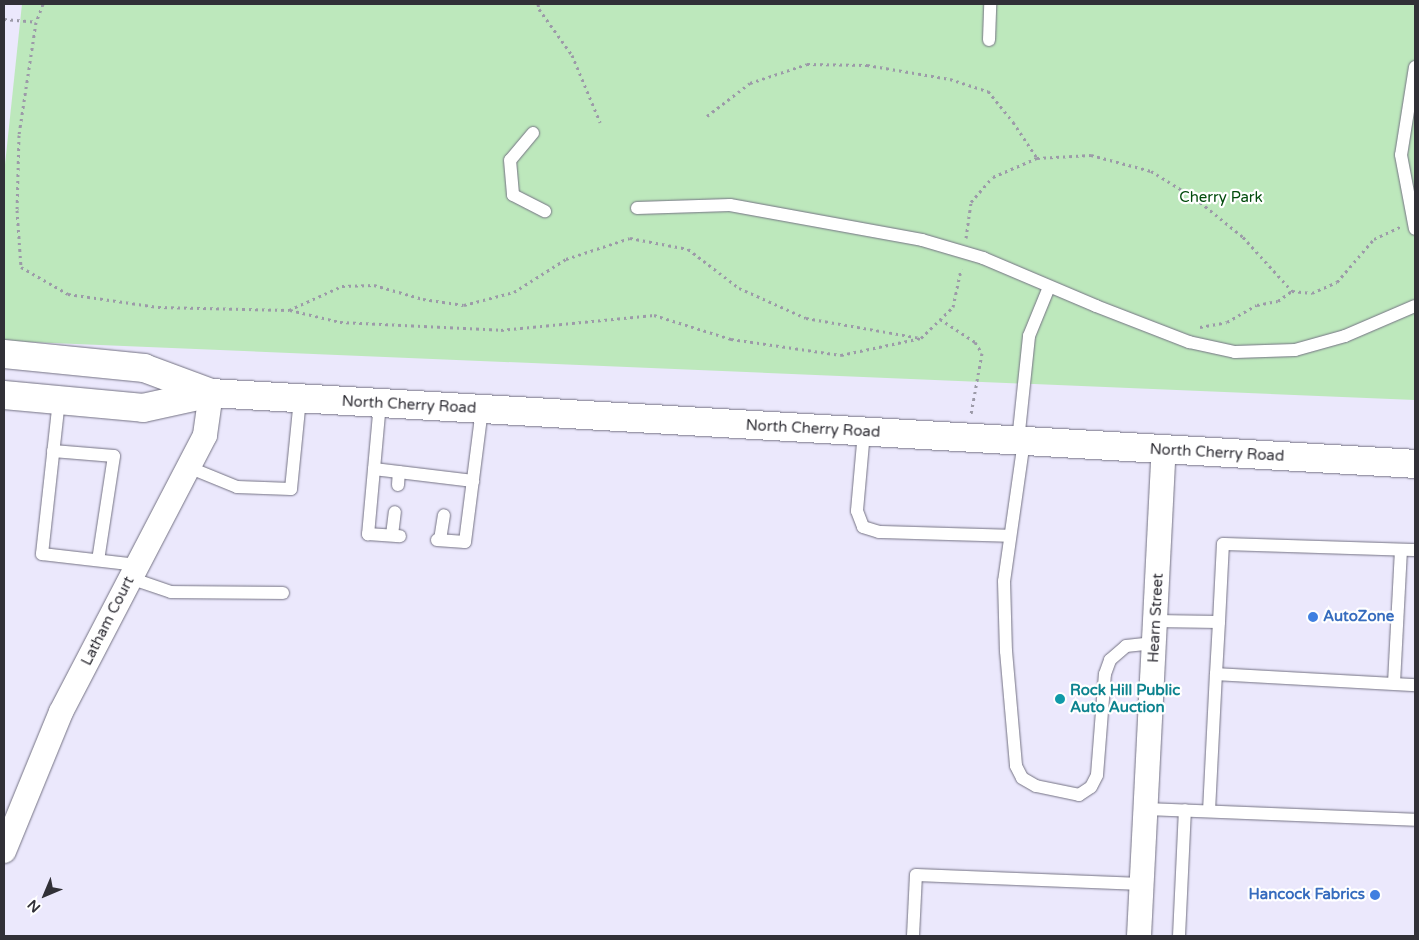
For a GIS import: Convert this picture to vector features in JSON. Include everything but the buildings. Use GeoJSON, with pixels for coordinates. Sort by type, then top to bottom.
{"type":"FeatureCollection","features":[{"type":"Feature","properties":{"kind":"main road","name":"North Cherry Road"},"geometry":{"type":"LineString","coordinates":[[4,354],[144,368],[211,393]]}},
{"type":"Feature","properties":{"kind":"main road","name":"North Cherry Road"},"geometry":{"type":"LineString","coordinates":[[4,395],[144,408],[211,393],[1415,464]]}},
{"type":"Feature","properties":{"kind":"street","name":"Latham Court"},"geometry":{"type":"LineString","coordinates":[[4,851],[61,712],[205,434],[211,393]]}},
{"type":"Feature","properties":{"kind":"street","name":"Hearn Street"},"geometry":{"type":"LineString","coordinates":[[1139,936],[1164,450]]}},
{"type":"Feature","properties":{"kind":"lane"},"geometry":{"type":"LineString","coordinates":[[988,40],[990,4]]}},
{"type":"Feature","properties":{"kind":"lane"},"geometry":{"type":"LineString","coordinates":[[1414,226],[1401,155],[1415,67]]}},
{"type":"Feature","properties":{"kind":"lane"},"geometry":{"type":"LineString","coordinates":[[534,134],[510,160],[513,195],[545,211]]}},
{"type":"Feature","properties":{"kind":"lane"},"geometry":{"type":"LineString","coordinates":[[637,208],[730,206],[922,240],[983,258],[1050,287],[1189,342],[1235,352],[1295,350],[1345,336],[1415,306]]}},
{"type":"Feature","properties":{"kind":"lane"},"geometry":{"type":"LineString","coordinates":[[1050,287],[1029,336],[1021,441],[1004,581],[1004,625],[1016,766],[1022,778],[1036,786],[1078,795],[1092,787],[1097,775],[1104,674],[1110,660],[1126,646],[1155,632],[1219,622]]}},
{"type":"Feature","properties":{"kind":"lane"},"geometry":{"type":"LineString","coordinates":[[188,467],[237,487],[291,489],[300,399]]}},
{"type":"Feature","properties":{"kind":"lane"},"geometry":{"type":"LineString","coordinates":[[59,400],[42,554],[98,560],[134,572],[171,592],[283,593]]}},
{"type":"Feature","properties":{"kind":"lane"},"geometry":{"type":"LineString","coordinates":[[380,404],[368,534],[396,535],[395,512]]}},
{"type":"Feature","properties":{"kind":"lane"},"geometry":{"type":"LineString","coordinates":[[444,515],[439,540],[466,542],[482,409]]}},
{"type":"Feature","properties":{"kind":"lane"},"geometry":{"type":"LineString","coordinates":[[864,432],[857,511],[863,526],[879,532],[1010,536]]}},
{"type":"Feature","properties":{"kind":"lane"},"geometry":{"type":"LineString","coordinates":[[53,451],[114,456],[98,560]]}},
{"type":"Feature","properties":{"kind":"lane"},"geometry":{"type":"LineString","coordinates":[[374,469],[399,472],[422,481],[447,484],[473,481]]}},
{"type":"Feature","properties":{"kind":"lane"},"geometry":{"type":"LineString","coordinates":[[398,485],[399,472]]}},
{"type":"Feature","properties":{"kind":"lane"},"geometry":{"type":"LineString","coordinates":[[1209,811],[1223,544],[1415,550]]}},
{"type":"Feature","properties":{"kind":"lane"},"geometry":{"type":"LineString","coordinates":[[1394,684],[1402,550]]}},
{"type":"Feature","properties":{"kind":"lane"},"geometry":{"type":"LineString","coordinates":[[1216,674],[1415,685]]}},
{"type":"Feature","properties":{"kind":"lane"},"geometry":{"type":"LineString","coordinates":[[1146,809],[1415,820]]}},
{"type":"Feature","properties":{"kind":"lane"},"geometry":{"type":"LineString","coordinates":[[1179,936],[1185,810]]}},
{"type":"Feature","properties":{"kind":"lane"},"geometry":{"type":"LineString","coordinates":[[913,936],[916,874],[1142,884]]}},
{"type":"Feature","properties":{"kind":"path"},"geometry":{"type":"LineString","coordinates":[[43,4],[36,22],[19,135],[17,210],[21,267],[68,294],[158,307],[289,310],[340,322],[501,330],[654,315],[731,339],[842,356],[921,338],[953,307],[964,253],[970,202],[993,177],[1036,158],[1091,155],[1151,171],[1195,198],[1243,237],[1292,290],[1312,293],[1337,282],[1374,239],[1414,226]]}},
{"type":"Feature","properties":{"kind":"path"},"geometry":{"type":"LineString","coordinates":[[538,4],[539,10],[572,55],[600,122]]}},
{"type":"Feature","properties":{"kind":"path"},"geometry":{"type":"LineString","coordinates":[[4,19],[36,22]]}},
{"type":"Feature","properties":{"kind":"path"},"geometry":{"type":"LineString","coordinates":[[706,116],[750,83],[806,64],[867,65],[950,79],[988,91],[1013,122],[1036,158]]}},
{"type":"Feature","properties":{"kind":"path"},"geometry":{"type":"LineString","coordinates":[[289,310],[342,286],[374,284],[424,299],[464,305],[514,292],[566,259],[630,238],[688,249],[739,288],[806,318],[921,338]]}},
{"type":"Feature","properties":{"kind":"path"},"geometry":{"type":"LineString","coordinates":[[1198,327],[1227,322],[1257,305],[1278,301],[1292,290]]}},
{"type":"Feature","properties":{"kind":"path"},"geometry":{"type":"LineString","coordinates":[[940,319],[975,342],[982,353],[968,438]]}},
{"type":"Feature","properties":{"kind":"green space","name":"Cherry Park"},"geometry":{"type":"Polygon","coordinates":[[[22,4],[1415,4],[1415,400],[4,341],[4,174],[22,4]]]}},
{"type":"Feature","properties":{"kind":"place","name":"AutoZone"},"geometry":{"type":"Point","coordinates":[1313,617]}},
{"type":"Feature","properties":{"kind":"place","name":"Rock Hill Public Auto Auction"},"geometry":{"type":"Point","coordinates":[1060,699]}},
{"type":"Feature","properties":{"kind":"place","name":"Hancock Fabrics"},"geometry":{"type":"Point","coordinates":[1375,895]}}]}
